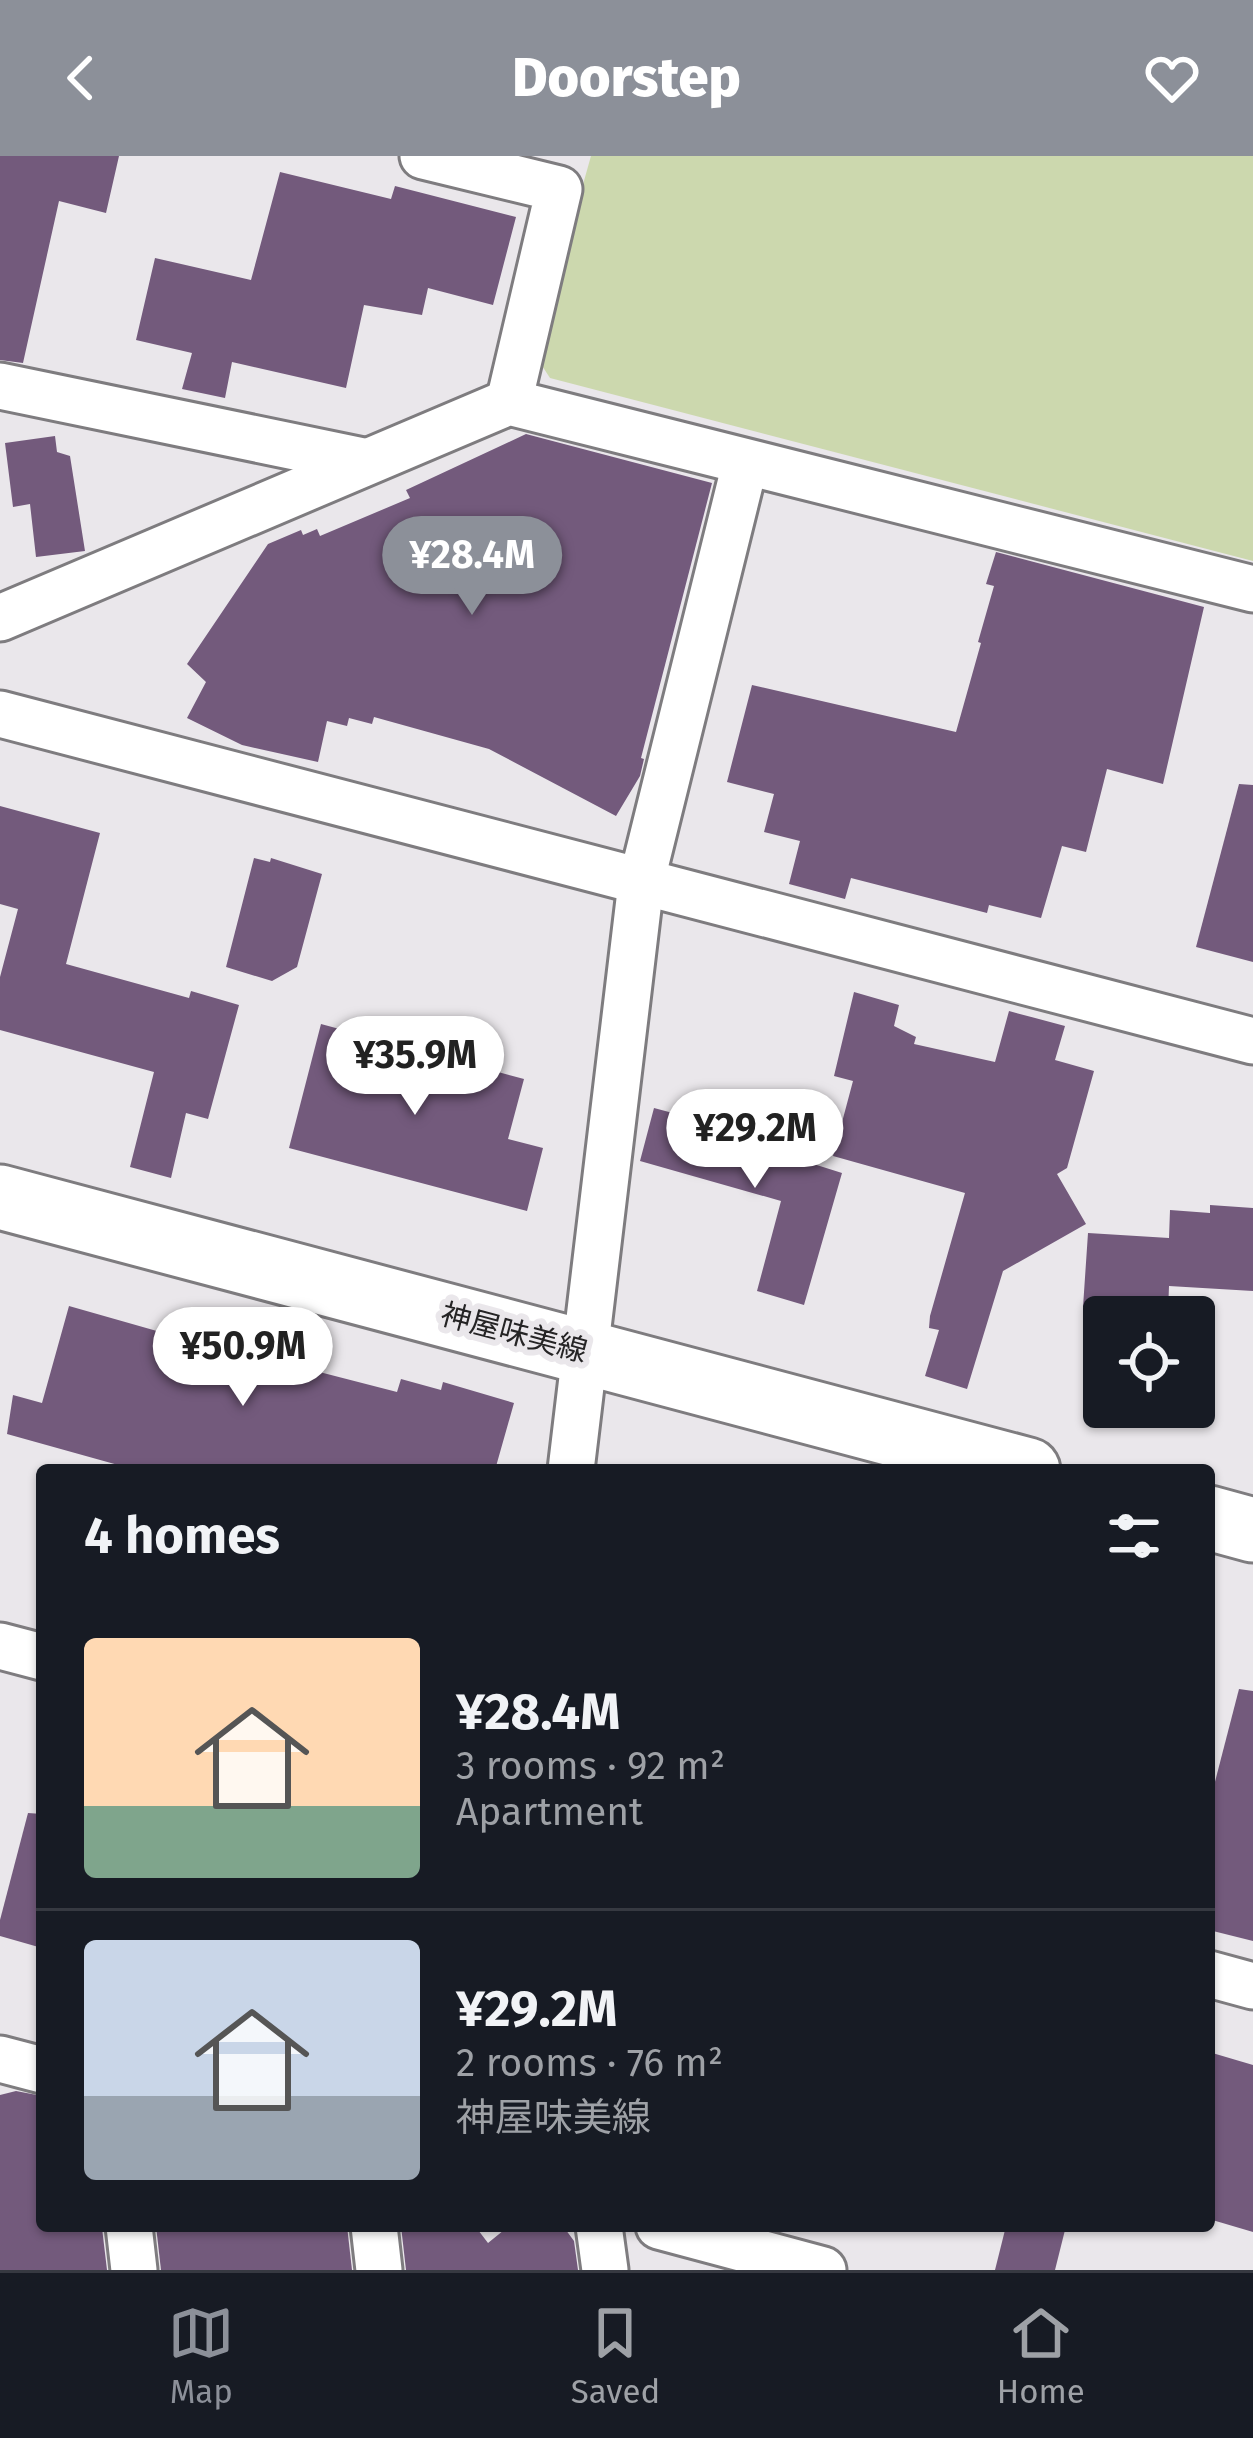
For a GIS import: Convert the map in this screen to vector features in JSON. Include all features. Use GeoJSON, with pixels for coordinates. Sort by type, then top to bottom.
{"type":"FeatureCollection","features":[{"type":"Feature","properties":{"kind":"main road","name":"神屋味美線"},"geometry":{"type":"LineString","coordinates":[[0,1197],[1005,1464]]}},
{"type":"Feature","properties":{"kind":"main road"},"geometry":{"type":"LineString","coordinates":[[1215,1520],[1253,1530]]}},
{"type":"Feature","properties":{"kind":"street"},"geometry":{"type":"LineString","coordinates":[[422,156],[559,189],[509,402]]}},
{"type":"Feature","properties":{"kind":"street"},"geometry":{"type":"LineString","coordinates":[[0,386],[362,461]]}},
{"type":"Feature","properties":{"kind":"street"},"geometry":{"type":"LineString","coordinates":[[0,617],[509,402],[1253,589]]}},
{"type":"Feature","properties":{"kind":"street"},"geometry":{"type":"LineString","coordinates":[[572,1464],[641,883],[745,464]]}},
{"type":"Feature","properties":{"kind":"street"},"geometry":{"type":"LineString","coordinates":[[0,714],[1253,1041]]}},
{"type":"Feature","properties":{"kind":"street"},"geometry":{"type":"LineString","coordinates":[[0,1646],[36,1655]]}},
{"type":"Feature","properties":{"kind":"street"},"geometry":{"type":"LineString","coordinates":[[1215,1976],[1253,1986]]}},
{"type":"Feature","properties":{"kind":"street"},"geometry":{"type":"LineString","coordinates":[[0,2059],[36,2068]]}},
{"type":"Feature","properties":{"kind":"street"},"geometry":{"type":"LineString","coordinates":[[130,2232],[134,2270]]}},
{"type":"Feature","properties":{"kind":"street"},"geometry":{"type":"LineString","coordinates":[[375,2232],[379,2270]]}},
{"type":"Feature","properties":{"kind":"street"},"geometry":{"type":"LineString","coordinates":[[600,2232],[605,2270]]}},
{"type":"Feature","properties":{"kind":"street"},"geometry":{"type":"LineString","coordinates":[[681,2232],[823,2270]]}},
{"type":"Feature","properties":{"kind":"green space"},"geometry":{"type":"Polygon","coordinates":[[[591,156],[1253,156],[1253,561],[550,378],[535,355],[591,156]]]}},
{"type":"Feature","properties":{"kind":"building"},"geometry":{"type":"Polygon","coordinates":[[[0,156],[119,156],[106,213],[59,201],[23,363],[0,360],[0,156]]]}},
{"type":"Feature","properties":{"kind":"building"},"geometry":{"type":"Polygon","coordinates":[[[280,172],[391,199],[395,186],[516,217],[493,305],[428,288],[422,315],[364,305],[346,388],[232,362],[225,398],[182,389],[192,353],[136,340],[155,258],[251,280],[280,172]]]}},
{"type":"Feature","properties":{"kind":"building"},"geometry":{"type":"Polygon","coordinates":[[[526,434],[712,483],[640,776],[616,816],[489,749],[374,717],[372,724],[349,718],[347,726],[327,721],[318,762],[242,745],[187,718],[206,682],[187,664],[268,544],[301,530],[303,535],[317,529],[320,536],[410,498],[406,490],[526,434]]]}},
{"type":"Feature","properties":{"kind":"building"},"geometry":{"type":"Polygon","coordinates":[[[55,436],[57,452],[70,456],[85,551],[36,557],[30,504],[13,507],[5,443],[55,436]]]}},
{"type":"Feature","properties":{"kind":"building"},"geometry":{"type":"Polygon","coordinates":[[[996,552],[1204,607],[1163,784],[1107,769],[1086,852],[1062,846],[1041,918],[989,905],[987,913],[851,878],[845,899],[789,884],[800,841],[764,832],[774,794],[727,782],[752,685],[956,732],[994,586],[986,584],[996,552]]]}},
{"type":"Feature","properties":{"kind":"building"},"geometry":{"type":"Polygon","coordinates":[[[1239,784],[1253,785],[1253,962],[1196,947],[1239,784]]]}},
{"type":"Feature","properties":{"kind":"building"},"geometry":{"type":"Polygon","coordinates":[[[0,806],[100,833],[66,964],[189,998],[191,991],[239,1005],[208,1119],[186,1113],[171,1178],[130,1167],[154,1072],[0,1030],[0,977],[18,909],[0,904],[0,806]]]}},
{"type":"Feature","properties":{"kind":"building"},"geometry":{"type":"Polygon","coordinates":[[[254,858],[270,862],[271,858],[322,874],[297,967],[272,981],[226,967],[254,858]]]}},
{"type":"Feature","properties":{"kind":"building"},"geometry":{"type":"Polygon","coordinates":[[[854,992],[899,1005],[894,1026],[916,1037],[914,1044],[995,1062],[1009,1011],[1065,1026],[1055,1060],[1094,1071],[1067,1168],[1057,1174],[1086,1224],[1003,1271],[967,1389],[925,1376],[939,1330],[929,1328],[930,1316],[965,1193],[833,1156],[853,1081],[834,1076],[854,992]]]}},
{"type":"Feature","properties":{"kind":"building"},"geometry":{"type":"Polygon","coordinates":[[[321,1024],[524,1079],[508,1139],[543,1148],[527,1211],[289,1148],[321,1024]]]}},
{"type":"Feature","properties":{"kind":"building"},"geometry":{"type":"Polygon","coordinates":[[[654,1108],[744,1132],[741,1141],[842,1173],[804,1305],[757,1291],[781,1201],[640,1161],[654,1108]]]}},
{"type":"Feature","properties":{"kind":"building"},"geometry":{"type":"Polygon","coordinates":[[[1210,1205],[1253,1208],[1253,1291],[1169,1286],[1169,1296],[1084,1296],[1088,1233],[1169,1238],[1170,1210],[1210,1213],[1210,1205]]]}},
{"type":"Feature","properties":{"kind":"building"},"geometry":{"type":"Polygon","coordinates":[[[69,1306],[220,1349],[226,1326],[274,1338],[269,1359],[397,1392],[401,1379],[441,1390],[443,1382],[514,1403],[497,1464],[114,1464],[7,1434],[13,1395],[42,1403],[69,1306]]]}},
{"type":"Feature","properties":{"kind":"building"},"geometry":{"type":"Polygon","coordinates":[[[1239,1689],[1253,1691],[1253,1941],[1215,1932],[1215,1782],[1239,1689]]]}},
{"type":"Feature","properties":{"kind":"building"},"geometry":{"type":"Polygon","coordinates":[[[28,1813],[36,1814],[36,1946],[0,1936],[28,1813]]]}},
{"type":"Feature","properties":{"kind":"building"},"geometry":{"type":"Polygon","coordinates":[[[1215,2054],[1253,2065],[1253,2232],[1215,2221],[1215,2054]]]}},
{"type":"Feature","properties":{"kind":"building"},"geometry":{"type":"Polygon","coordinates":[[[16,2091],[36,2095],[36,2232],[102,2232],[107,2270],[0,2270],[0,2095],[16,2091]]]}},
{"type":"Feature","properties":{"kind":"building"},"geometry":{"type":"Polygon","coordinates":[[[157,2232],[348,2232],[352,2270],[161,2270],[157,2232]]]}},
{"type":"Feature","properties":{"kind":"building"},"geometry":{"type":"Polygon","coordinates":[[[402,2232],[480,2232],[488,2243],[502,2232],[567,2232],[574,2241],[578,2270],[406,2270],[402,2232]]]}},
{"type":"Feature","properties":{"kind":"building"},"geometry":{"type":"Polygon","coordinates":[[[1004,2232],[1064,2232],[1055,2270],[995,2270],[1004,2232]]]}}]}
